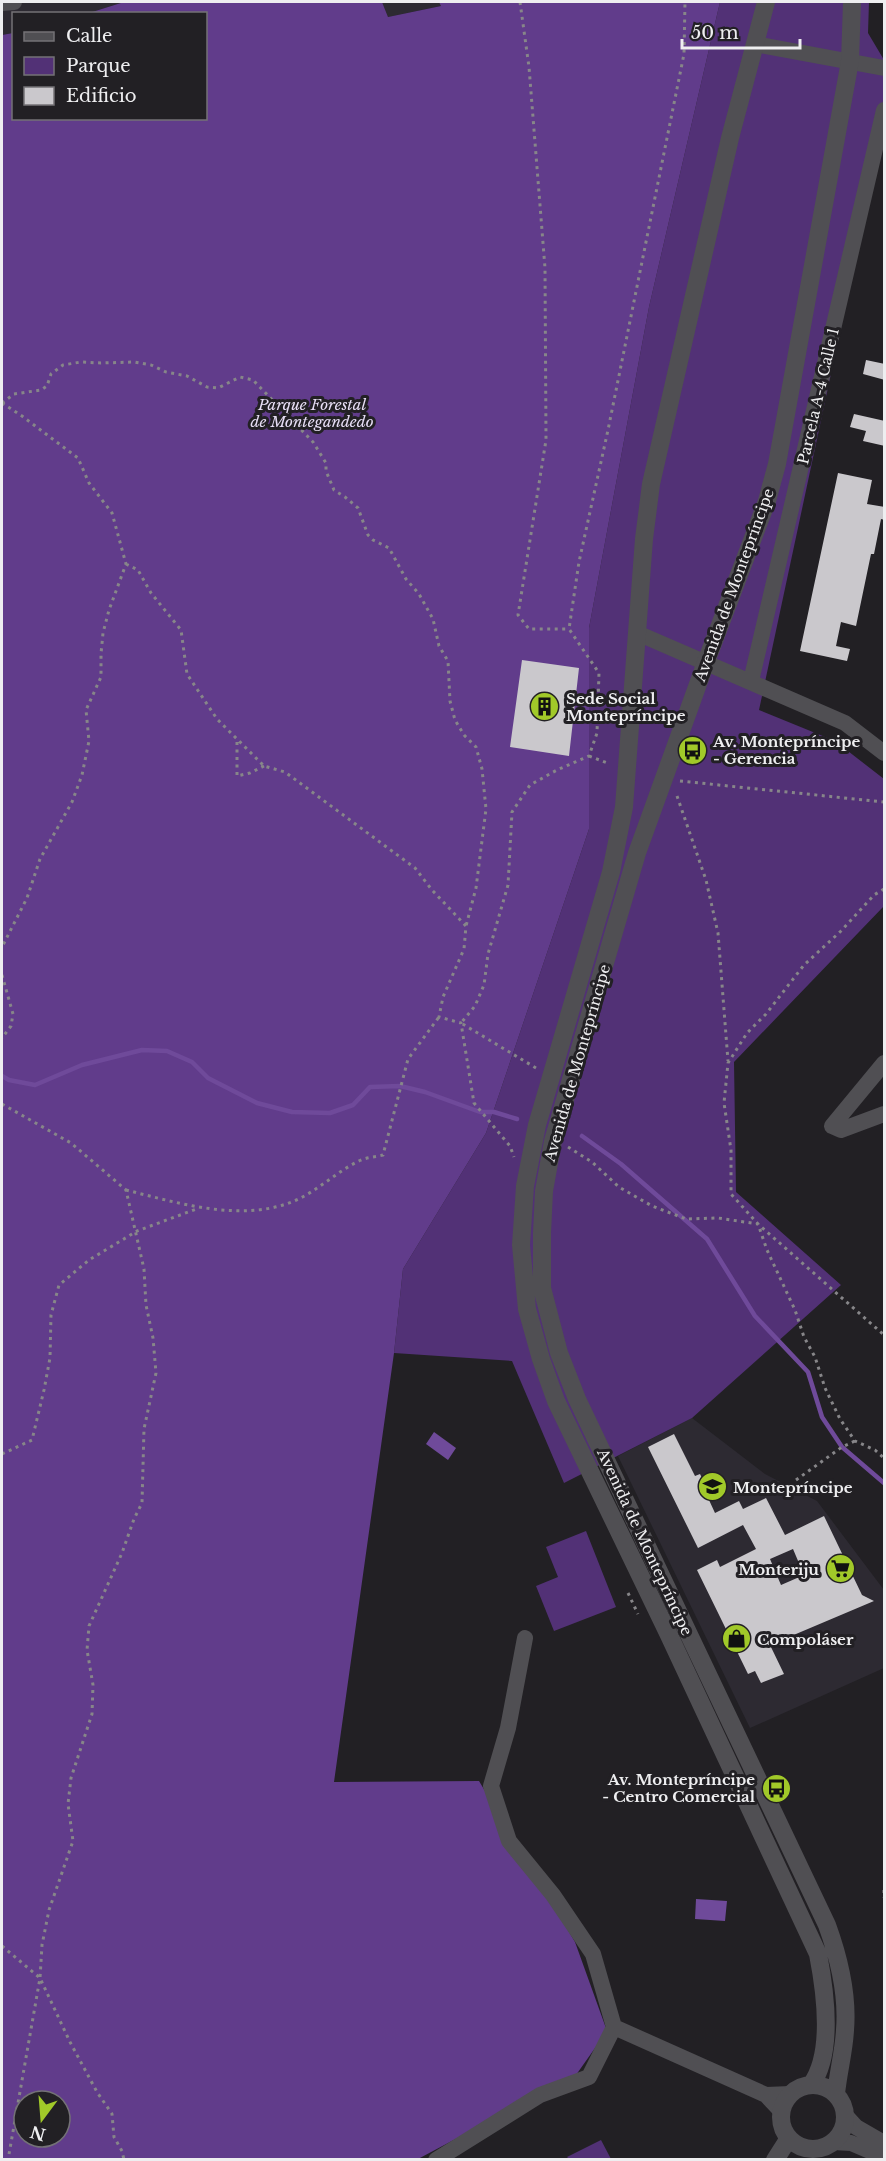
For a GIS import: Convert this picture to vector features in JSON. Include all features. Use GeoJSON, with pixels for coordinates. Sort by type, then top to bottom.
{"type":"FeatureCollection","features":[{"type":"Feature","properties":{"kind":"street"},"geometry":{"type":"LineString","coordinates":[[2,3],[14,2]]}},
{"type":"Feature","properties":{"kind":"street","name":"Avenida de Montepríncipe"},"geometry":{"type":"LineString","coordinates":[[766,2],[730,138],[651,484],[644,539],[624,807],[611,872],[537,1125],[525,1186],[521,1245],[527,1309],[556,1401],[818,1954],[825,1989],[825,2030],[819,2068],[812,2085]]}},
{"type":"Feature","properties":{"kind":"street","name":"Avenida de Montepríncipe"},"geometry":{"type":"LineString","coordinates":[[836,2094],[846,2030],[844,1987],[837,1952],[827,1925],[577,1399],[559,1353],[542,1288],[542,1233],[544,1191],[553,1141],[637,853],[667,780],[706,662],[767,501],[777,464],[850,61],[852,2]]}},
{"type":"Feature","properties":{"kind":"street"},"geometry":{"type":"LineString","coordinates":[[755,44],[885,68]]}},
{"type":"Feature","properties":{"kind":"street","name":"Parcela A-4 Calle 1"},"geometry":{"type":"LineString","coordinates":[[751,681],[885,110]]}},
{"type":"Feature","properties":{"kind":"street"},"geometry":{"type":"LineString","coordinates":[[637,633],[845,723],[885,753]]}},
{"type":"Feature","properties":{"kind":"street"},"geometry":{"type":"LineString","coordinates":[[885,1063],[832,1126],[841,1130],[885,1114]]}},
{"type":"Feature","properties":{"kind":"street"},"geometry":{"type":"LineString","coordinates":[[436,2160],[540,2095],[589,2077],[614,2027],[593,1954],[553,1895],[509,1841],[491,1786],[508,1728],[525,1638]]}},
{"type":"Feature","properties":{"kind":"street"},"geometry":{"type":"LineString","coordinates":[[614,2027],[766,2095],[782,2112]]}},
{"type":"Feature","properties":{"kind":"street"},"geometry":{"type":"LineString","coordinates":[[766,2095],[790,2094],[812,2085],[825,2087],[836,2094],[841,2100],[845,2115],[841,2133],[833,2142],[803,2154],[782,2126],[782,2112],[790,2094]]}},
{"type":"Feature","properties":{"kind":"street"},"geometry":{"type":"LineString","coordinates":[[845,2115],[856,2127],[885,2143]]}},
{"type":"Feature","properties":{"kind":"street"},"geometry":{"type":"LineString","coordinates":[[775,2160],[789,2138]]}},
{"type":"Feature","properties":{"kind":"street"},"geometry":{"type":"LineString","coordinates":[[833,2142],[851,2143],[885,2157]]}},
{"type":"Feature","properties":{"kind":"path"},"geometry":{"type":"LineString","coordinates":[[520,2],[530,67],[545,268],[546,440],[518,615],[529,629],[568,629]]}},
{"type":"Feature","properties":{"kind":"path"},"geometry":{"type":"LineString","coordinates":[[515,1161],[510,1146],[474,1104],[461,1023],[475,1006],[484,985],[488,954],[508,885],[512,812],[530,785],[589,756],[597,732],[599,673],[568,629],[579,562],[684,54],[685,2]]}},
{"type":"Feature","properties":{"kind":"path"},"geometry":{"type":"LineString","coordinates":[[2,947],[27,898],[40,859],[72,802],[82,775],[88,741],[86,710],[101,677],[103,633],[126,564],[112,513],[89,483],[78,458],[2,403],[14,394],[41,390],[47,386],[51,374],[63,365],[81,362],[134,362],[187,376],[207,387],[218,388],[240,377],[253,380],[313,442],[326,463],[326,471],[334,490],[358,508],[368,535],[389,548],[406,579],[419,594],[433,619],[439,646],[448,661],[450,701],[455,720],[464,735],[477,747],[486,809],[476,888],[466,927],[464,949],[443,997],[439,1017],[408,1059],[383,1155],[362,1160],[315,1191],[292,1202],[256,1210],[199,1208],[126,1190],[70,1143],[2,1104]]}},
{"type":"Feature","properties":{"kind":"path"},"geometry":{"type":"LineString","coordinates":[[126,564],[138,570],[151,593],[181,630],[187,674],[217,719],[264,766],[285,772],[415,868],[466,927]]}},
{"type":"Feature","properties":{"kind":"path"},"geometry":{"type":"LineString","coordinates":[[237,740],[237,776],[264,766]]}},
{"type":"Feature","properties":{"kind":"path"},"geometry":{"type":"LineString","coordinates":[[589,756],[627,770]]}},
{"type":"Feature","properties":{"kind":"path"},"geometry":{"type":"LineString","coordinates":[[885,802],[667,780],[706,880],[718,933],[729,1063],[724,1103],[731,1150],[731,1194],[758,1224],[885,1335]]}},
{"type":"Feature","properties":{"kind":"path"},"geometry":{"type":"LineString","coordinates":[[729,1063],[747,1033],[766,1014],[804,965],[841,931],[874,895],[885,889]]}},
{"type":"Feature","properties":{"kind":"path"},"geometry":{"type":"LineString","coordinates":[[2,975],[14,1014],[11,1026],[2,1038]]}},
{"type":"Feature","properties":{"kind":"path"},"geometry":{"type":"LineString","coordinates":[[439,1017],[461,1023],[545,1073]]}},
{"type":"Feature","properties":{"kind":"path"},"geometry":{"type":"LineString","coordinates":[[564,1145],[592,1162],[619,1187],[652,1206],[686,1219],[718,1218],[758,1224]]}},
{"type":"Feature","properties":{"kind":"path"},"geometry":{"type":"LineString","coordinates":[[8,2160],[40,1978],[42,1944],[49,1910],[73,1841],[68,1804],[72,1778],[92,1714],[93,1685],[87,1650],[89,1626],[118,1564],[142,1503],[144,1429],[156,1373],[153,1338],[146,1305],[144,1269],[126,1190]]}},
{"type":"Feature","properties":{"kind":"path"},"geometry":{"type":"LineString","coordinates":[[2,1454],[32,1440],[50,1358],[51,1315],[60,1285],[89,1260],[137,1231],[199,1208]]}},
{"type":"Feature","properties":{"kind":"path"},"geometry":{"type":"LineString","coordinates":[[758,1224],[771,1260],[795,1310],[825,1388],[840,1419],[855,1441],[875,1450],[885,1458]]}},
{"type":"Feature","properties":{"kind":"path"},"geometry":{"type":"LineString","coordinates":[[796,1480],[842,1447],[855,1441]]}},
{"type":"Feature","properties":{"kind":"path"},"geometry":{"type":"LineString","coordinates":[[884,1890],[885,1899]]}},
{"type":"Feature","properties":{"kind":"path"},"geometry":{"type":"LineString","coordinates":[[2,1946],[40,1978],[97,2092],[112,2114],[114,2137],[124,2160]]}},
{"type":"Feature","properties":{"kind":"shaded area"},"geometry":{"type":"Polygon","coordinates":[[[2,2],[124,2],[92,12],[12,12],[12,33],[2,35],[2,2]]]}},
{"type":"Feature","properties":{"kind":"shaded area"},"geometry":{"type":"Polygon","coordinates":[[[382,2],[446,2],[441,6],[388,17],[382,2]]]}},
{"type":"Feature","properties":{"kind":"shaded area"},"geometry":{"type":"Polygon","coordinates":[[[692,1418],[765,1474],[817,1501],[884,1590],[884,1668],[750,1728],[618,1456],[692,1418]]]}},
{"type":"Feature","properties":{"kind":"shaded area"},"geometry":{"type":"Polygon","coordinates":[[[434,1432],[456,1448],[448,1460],[426,1444],[434,1432]]]}},
{"type":"Feature","properties":{"kind":"shaded area"},"geometry":{"type":"Polygon","coordinates":[[[696,1899],[727,1901],[725,1921],[695,1919],[696,1899]]]}},
{"type":"Feature","properties":{"kind":"green space","name":"Parque Forestal de Montegandedo"},"geometry":{"type":"Polygon","coordinates":[[[124,2],[382,2],[388,17],[441,6],[439,2],[720,2],[649,307],[589,628],[589,829],[486,1133],[403,1269],[394,1353],[334,1782],[479,1781],[575,1942],[607,2031],[576,2075],[418,2159],[2,2160],[2,35],[12,33],[12,120],[207,120],[207,12],[92,12],[124,2]]]}},
{"type":"Feature","properties":{"kind":"green space"},"geometry":{"type":"Polygon","coordinates":[[[720,2],[869,2],[868,33],[884,60],[884,126],[759,710],[835,741],[884,779],[884,906],[734,1062],[736,1192],[841,1285],[692,1418],[564,1483],[512,1361],[394,1353],[403,1269],[486,1133],[589,829],[589,628],[649,307],[720,2]]]}},
{"type":"Feature","properties":{"kind":"green space"},"geometry":{"type":"Polygon","coordinates":[[[586,1531],[616,1607],[554,1631],[536,1586],[558,1577],[546,1547],[586,1531]]]}},
{"type":"Feature","properties":{"kind":"green space"},"geometry":{"type":"Polygon","coordinates":[[[601,2140],[611,2159],[569,2159],[567,2157],[601,2140]]]}},
{"type":"Feature","properties":{"kind":"building"},"geometry":{"type":"Polygon","coordinates":[[[866,360],[885,364],[885,380],[863,374],[866,360]]]}},
{"type":"Feature","properties":{"kind":"building"},"geometry":{"type":"Polygon","coordinates":[[[854,414],[885,421],[885,446],[863,441],[866,431],[850,427],[854,414]]]}},
{"type":"Feature","properties":{"kind":"building"},"geometry":{"type":"Polygon","coordinates":[[[838,473],[872,480],[867,504],[885,507],[885,520],[881,519],[874,554],[871,554],[856,626],[841,622],[836,646],[850,649],[847,661],[800,651],[838,473]]]}},
{"type":"Feature","properties":{"kind":"building","name":"Sede Social Montepríncipe"},"geometry":{"type":"Polygon","coordinates":[[[522,660],[579,668],[569,756],[510,747],[522,660]]]}},
{"type":"Feature","properties":{"kind":"building"},"geometry":{"type":"Polygon","coordinates":[[[674,1434],[695,1476],[700,1474],[706,1486],[703,1487],[715,1513],[739,1501],[743,1509],[766,1498],[785,1535],[824,1516],[862,1595],[874,1601],[770,1645],[784,1674],[761,1683],[755,1671],[748,1674],[697,1570],[717,1560],[720,1567],[756,1549],[743,1525],[698,1548],[648,1447],[674,1434]],[[793,1549],[770,1559],[781,1585],[804,1575],[793,1549]]]}},
{"type":"Feature","properties":{"kind":"waterway"},"geometry":{"type":"LineString","coordinates":[[2,1076],[9,1080],[35,1085],[82,1065],[142,1050],[167,1051],[192,1062],[208,1078],[257,1103],[292,1112],[330,1113],[353,1105],[370,1087],[400,1086],[425,1092],[480,1112],[494,1112],[517,1119]]}},
{"type":"Feature","properties":{"kind":"waterway"},"geometry":{"type":"LineString","coordinates":[[582,1136],[621,1164],[707,1239],[755,1316],[808,1372],[822,1417],[842,1447],[884,1483]]}},
{"type":"Feature","properties":{"kind":"place","name":"Sede Social Montepríncipe"},"geometry":{"type":"Point","coordinates":[545,707]}},
{"type":"Feature","properties":{"kind":"place","name":"Av. Montepríncipe - Gerencia"},"geometry":{"type":"Point","coordinates":[692,750]}},
{"type":"Feature","properties":{"kind":"place","name":"Montepríncipe"},"geometry":{"type":"Point","coordinates":[712,1487]}},
{"type":"Feature","properties":{"kind":"place","name":"Monteriju"},"geometry":{"type":"Point","coordinates":[840,1569]}},
{"type":"Feature","properties":{"kind":"place","name":"Compoláser"},"geometry":{"type":"Point","coordinates":[736,1639]}},
{"type":"Feature","properties":{"kind":"place","name":"Av. Montepríncipe - Centro Comercial"},"geometry":{"type":"Point","coordinates":[776,1788]}}]}
